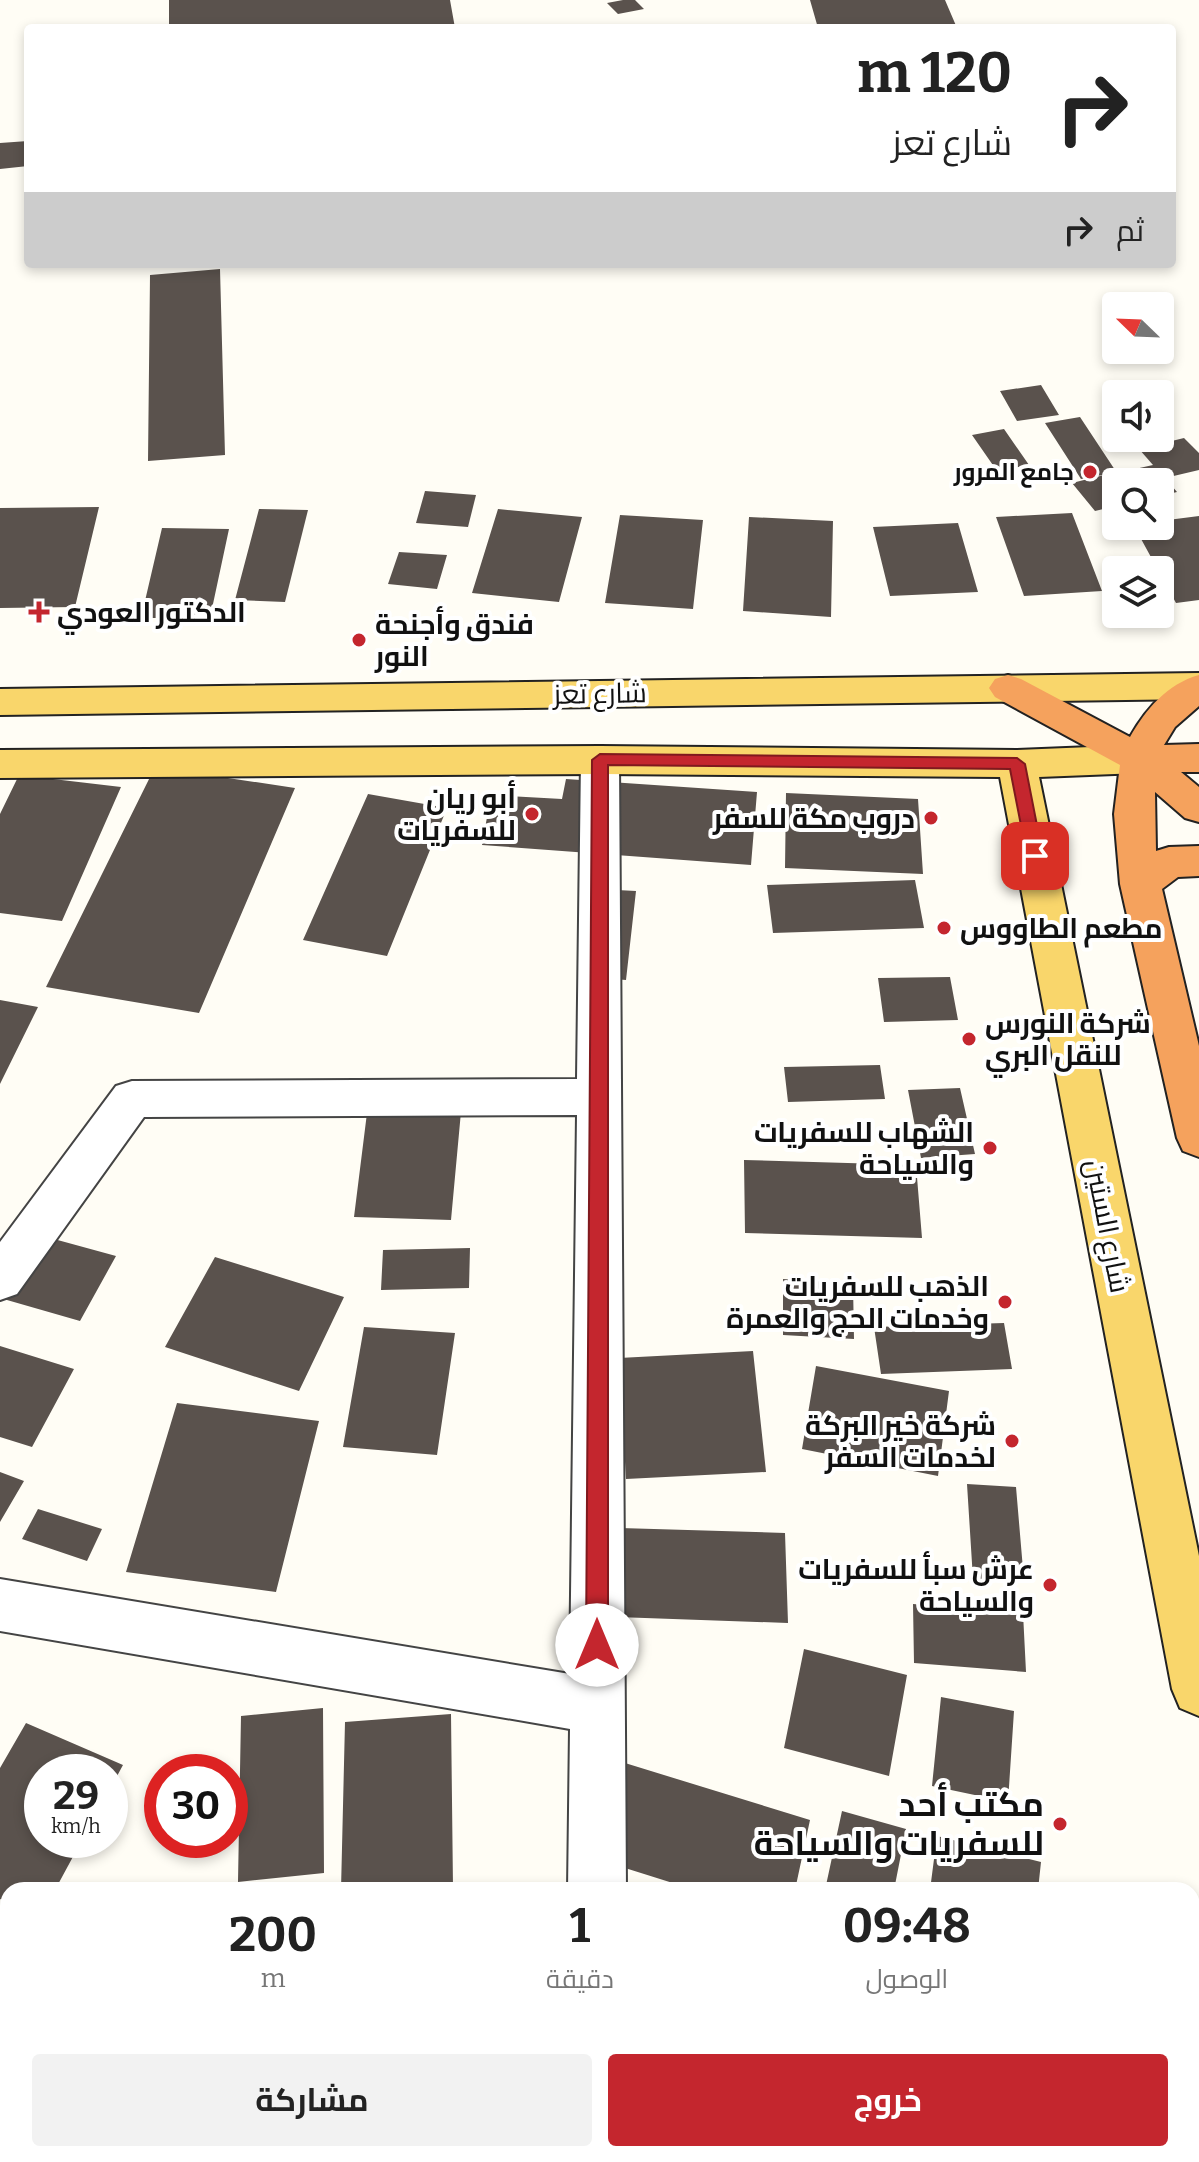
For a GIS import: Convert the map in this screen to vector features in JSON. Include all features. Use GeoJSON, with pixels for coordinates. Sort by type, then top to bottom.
{"type":"FeatureCollection","features":[{"type":"Feature","properties":{"kind":"highway"},"geometry":{"type":"LineString","coordinates":[[1199,687],[1159,719],[1140,759],[1133,809],[1140,884],[1199,1138]]}},
{"type":"Feature","properties":{"kind":"highway"},"geometry":{"type":"LineString","coordinates":[[1008,688],[1140,759],[1199,808]]}},
{"type":"Feature","properties":{"kind":"highway"},"geometry":{"type":"LineString","coordinates":[[1140,759],[1199,758]]}},
{"type":"Feature","properties":{"kind":"highway"},"geometry":{"type":"LineString","coordinates":[[1140,884],[1169,862],[1199,861]]}},
{"type":"Feature","properties":{"kind":"main road","name":"شارع تعز"},"geometry":{"type":"LineString","coordinates":[[0,702],[1199,687]]}},
{"type":"Feature","properties":{"kind":"main road"},"geometry":{"type":"LineString","coordinates":[[0,764],[600,760],[1017,764],[1140,759]]}},
{"type":"Feature","properties":{"kind":"main road","name":"شارع الستين"},"geometry":{"type":"LineString","coordinates":[[1017,764],[1199,1689]]}},
{"type":"Feature","properties":{"kind":"street"},"geometry":{"type":"LineString","coordinates":[[597,1882],[600,760]]}},
{"type":"Feature","properties":{"kind":"street"},"geometry":{"type":"LineString","coordinates":[[0,1279],[132,1099],[597,1097]]}},
{"type":"Feature","properties":{"kind":"street"},"geometry":{"type":"LineString","coordinates":[[0,1605],[597,1706]]}},
{"type":"Feature","properties":{"kind":"building"},"geometry":{"type":"Polygon","coordinates":[[[169,0],[450,0],[454,24],[169,24],[169,0]]]}},
{"type":"Feature","properties":{"kind":"building"},"geometry":{"type":"Polygon","coordinates":[[[635,0],[644,9],[618,14],[607,3],[635,0]]]}},
{"type":"Feature","properties":{"kind":"building"},"geometry":{"type":"Polygon","coordinates":[[[810,0],[945,0],[955,24],[817,24],[810,0]]]}},
{"type":"Feature","properties":{"kind":"building"},"geometry":{"type":"Polygon","coordinates":[[[24,141],[24,166],[0,169],[0,143],[24,141]]]}},
{"type":"Feature","properties":{"kind":"building"},"geometry":{"type":"Polygon","coordinates":[[[220,269],[225,455],[148,461],[150,275],[220,269]]]}},
{"type":"Feature","properties":{"kind":"building"},"geometry":{"type":"Polygon","coordinates":[[[1041,385],[1059,415],[1017,421],[1000,391],[1041,385]]]}},
{"type":"Feature","properties":{"kind":"building"},"geometry":{"type":"Polygon","coordinates":[[[1080,417],[1114,468],[1102,468],[1102,475],[1081,479],[1045,423],[1080,417]]]}},
{"type":"Feature","properties":{"kind":"building"},"geometry":{"type":"Polygon","coordinates":[[[1004,429],[1029,465],[997,471],[972,435],[1004,429]]]}},
{"type":"Feature","properties":{"kind":"building"},"geometry":{"type":"Polygon","coordinates":[[[1184,438],[1199,453],[1199,470],[1174,476],[1174,468],[1140,468],[1153,465],[1142,452],[1174,452],[1174,440],[1184,438]]]}},
{"type":"Feature","properties":{"kind":"building"},"geometry":{"type":"Polygon","coordinates":[[[1102,476],[1102,509],[1095,511],[1072,483],[1102,476]]]}},
{"type":"Feature","properties":{"kind":"building"},"geometry":{"type":"Polygon","coordinates":[[[425,491],[476,495],[468,527],[416,523],[425,491]]]}},
{"type":"Feature","properties":{"kind":"building"},"geometry":{"type":"Polygon","coordinates":[[[99,507],[75,607],[0,608],[0,508],[99,507]]]}},
{"type":"Feature","properties":{"kind":"building"},"geometry":{"type":"Polygon","coordinates":[[[259,509],[308,510],[285,602],[235,600],[259,509]]]}},
{"type":"Feature","properties":{"kind":"building"},"geometry":{"type":"Polygon","coordinates":[[[498,509],[582,517],[559,602],[472,593],[498,509]]]}},
{"type":"Feature","properties":{"kind":"building"},"geometry":{"type":"Polygon","coordinates":[[[1072,513],[1102,591],[1024,596],[996,517],[1072,513]]]}},
{"type":"Feature","properties":{"kind":"building"},"geometry":{"type":"Polygon","coordinates":[[[620,515],[703,520],[693,609],[605,603],[620,515]]]}},
{"type":"Feature","properties":{"kind":"building"},"geometry":{"type":"Polygon","coordinates":[[[1199,516],[1199,600],[1176,603],[1174,556],[1150,556],[1142,540],[1174,540],[1174,519],[1199,516]]]}},
{"type":"Feature","properties":{"kind":"building"},"geometry":{"type":"Polygon","coordinates":[[[749,517],[833,521],[831,617],[743,611],[749,517]]]}},
{"type":"Feature","properties":{"kind":"building"},"geometry":{"type":"Polygon","coordinates":[[[958,523],[978,592],[890,596],[873,527],[958,523]]]}},
{"type":"Feature","properties":{"kind":"building"},"geometry":{"type":"Polygon","coordinates":[[[162,528],[229,529],[210,618],[141,618],[162,528]]]}},
{"type":"Feature","properties":{"kind":"building"},"geometry":{"type":"Polygon","coordinates":[[[399,552],[447,555],[437,589],[388,584],[399,552]]]}},
{"type":"Feature","properties":{"kind":"building"},"geometry":{"type":"Polygon","coordinates":[[[155,767],[295,788],[199,1013],[46,987],[155,767]]]}},
{"type":"Feature","properties":{"kind":"building"},"geometry":{"type":"Polygon","coordinates":[[[19,775],[121,787],[62,921],[0,913],[0,814],[19,775]]]}},
{"type":"Feature","properties":{"kind":"building"},"geometry":{"type":"Polygon","coordinates":[[[566,779],[757,792],[751,865],[482,845],[491,795],[562,799],[566,779]]]}},
{"type":"Feature","properties":{"kind":"building"},"geometry":{"type":"Polygon","coordinates":[[[786,793],[918,799],[923,874],[785,868],[786,793]]]}},
{"type":"Feature","properties":{"kind":"building"},"geometry":{"type":"Polygon","coordinates":[[[368,794],[447,808],[387,956],[303,940],[368,794]]]}},
{"type":"Feature","properties":{"kind":"building"},"geometry":{"type":"Polygon","coordinates":[[[915,880],[924,928],[773,933],[767,885],[915,880]]]}},
{"type":"Feature","properties":{"kind":"building"},"geometry":{"type":"Polygon","coordinates":[[[598,889],[636,891],[626,980],[588,977],[598,889]]]}},
{"type":"Feature","properties":{"kind":"building"},"geometry":{"type":"Polygon","coordinates":[[[950,977],[958,1020],[884,1022],[878,978],[950,977]]]}},
{"type":"Feature","properties":{"kind":"building"},"geometry":{"type":"Polygon","coordinates":[[[0,1000],[38,1007],[0,1084],[0,1000]]]}},
{"type":"Feature","properties":{"kind":"building"},"geometry":{"type":"Polygon","coordinates":[[[880,1065],[885,1099],[788,1102],[784,1067],[880,1065]]]}},
{"type":"Feature","properties":{"kind":"building"},"geometry":{"type":"Polygon","coordinates":[[[960,1088],[975,1154],[921,1158],[908,1090],[960,1088]]]}},
{"type":"Feature","properties":{"kind":"building"},"geometry":{"type":"Polygon","coordinates":[[[370,1089],[463,1090],[451,1220],[354,1217],[370,1089]]]}},
{"type":"Feature","properties":{"kind":"building"},"geometry":{"type":"Polygon","coordinates":[[[744,1160],[916,1165],[922,1238],[745,1233],[744,1160]]]}},
{"type":"Feature","properties":{"kind":"building"},"geometry":{"type":"Polygon","coordinates":[[[21,1230],[116,1256],[80,1321],[0,1298],[0,1265],[21,1230]]]}},
{"type":"Feature","properties":{"kind":"building"},"geometry":{"type":"Polygon","coordinates":[[[470,1248],[469,1288],[381,1290],[383,1250],[470,1248]]]}},
{"type":"Feature","properties":{"kind":"building"},"geometry":{"type":"Polygon","coordinates":[[[215,1257],[344,1297],[299,1391],[165,1347],[215,1257]]]}},
{"type":"Feature","properties":{"kind":"building"},"geometry":{"type":"Polygon","coordinates":[[[783,1279],[853,1284],[854,1339],[783,1335],[783,1279]]]}},
{"type":"Feature","properties":{"kind":"building"},"geometry":{"type":"Polygon","coordinates":[[[1004,1323],[1012,1369],[881,1374],[874,1327],[1004,1323]]]}},
{"type":"Feature","properties":{"kind":"building"},"geometry":{"type":"Polygon","coordinates":[[[364,1327],[455,1333],[437,1455],[343,1447],[364,1327]]]}},
{"type":"Feature","properties":{"kind":"building"},"geometry":{"type":"Polygon","coordinates":[[[0,1346],[74,1369],[32,1447],[0,1437],[0,1346]]]}},
{"type":"Feature","properties":{"kind":"building"},"geometry":{"type":"Polygon","coordinates":[[[753,1351],[766,1472],[626,1479],[619,1358],[753,1351]]]}},
{"type":"Feature","properties":{"kind":"building"},"geometry":{"type":"Polygon","coordinates":[[[816,1366],[949,1391],[938,1476],[802,1449],[816,1366]]]}},
{"type":"Feature","properties":{"kind":"building"},"geometry":{"type":"Polygon","coordinates":[[[177,1403],[319,1421],[276,1592],[126,1572],[177,1403]]]}},
{"type":"Feature","properties":{"kind":"building"},"geometry":{"type":"Polygon","coordinates":[[[0,1472],[24,1481],[0,1522],[0,1472]]]}},
{"type":"Feature","properties":{"kind":"building"},"geometry":{"type":"Polygon","coordinates":[[[967,1484],[1016,1487],[1024,1581],[973,1579],[967,1484]]]}},
{"type":"Feature","properties":{"kind":"building"},"geometry":{"type":"Polygon","coordinates":[[[38,1509],[102,1529],[87,1561],[22,1539],[38,1509]]]}},
{"type":"Feature","properties":{"kind":"building"},"geometry":{"type":"Polygon","coordinates":[[[620,1528],[785,1533],[788,1623],[617,1617],[620,1528]]]}},
{"type":"Feature","properties":{"kind":"building"},"geometry":{"type":"Polygon","coordinates":[[[913,1604],[1023,1613],[1026,1672],[914,1663],[913,1604]]]}},
{"type":"Feature","properties":{"kind":"building"},"geometry":{"type":"Polygon","coordinates":[[[804,1649],[907,1675],[889,1776],[784,1748],[804,1649]]]}},
{"type":"Feature","properties":{"kind":"building"},"geometry":{"type":"Polygon","coordinates":[[[941,1697],[1014,1711],[1008,1802],[932,1786],[941,1697]]]}},
{"type":"Feature","properties":{"kind":"building"},"geometry":{"type":"Polygon","coordinates":[[[323,1708],[324,1873],[238,1882],[238,1858],[248,1858],[248,1754],[240,1754],[241,1716],[323,1708]]]}},
{"type":"Feature","properties":{"kind":"building"},"geometry":{"type":"Polygon","coordinates":[[[451,1714],[453,1882],[341,1882],[345,1722],[451,1714]]]}},
{"type":"Feature","properties":{"kind":"building"},"geometry":{"type":"Polygon","coordinates":[[[26,1723],[98,1754],[24,1754],[24,1858],[72,1858],[59,1882],[0,1882],[0,1768],[26,1723]]]}},
{"type":"Feature","properties":{"kind":"building"},"geometry":{"type":"Polygon","coordinates":[[[599,1755],[810,1820],[797,1882],[670,1882],[571,1851],[599,1755]]]}},
{"type":"Feature","properties":{"kind":"building"},"geometry":{"type":"Polygon","coordinates":[[[842,1811],[906,1829],[896,1882],[827,1882],[842,1811]]]}},
{"type":"Feature","properties":{"kind":"building"},"geometry":{"type":"Polygon","coordinates":[[[937,1836],[1041,1862],[1039,1882],[931,1882],[937,1836]]]}},
{"type":"Feature","properties":{"kind":"place","name":"جامع المرور"},"geometry":{"type":"Point","coordinates":[1090,472]}},
{"type":"Feature","properties":{"kind":"place","name":"الدكتور العودي"},"geometry":{"type":"Point","coordinates":[39,612]}},
{"type":"Feature","properties":{"kind":"place","name":"فندق وأجنحة النور"},"geometry":{"type":"Point","coordinates":[359,640]}},
{"type":"Feature","properties":{"kind":"place","name":"أبو ريان للسفريات"},"geometry":{"type":"Point","coordinates":[532,814]}},
{"type":"Feature","properties":{"kind":"place","name":"دروب مكة للسفر"},"geometry":{"type":"Point","coordinates":[931,818]}},
{"type":"Feature","properties":{"kind":"place","name":"مطعم الطاووس"},"geometry":{"type":"Point","coordinates":[944,928]}},
{"type":"Feature","properties":{"kind":"place","name":"شركة النورس للنقل البري"},"geometry":{"type":"Point","coordinates":[969,1039]}},
{"type":"Feature","properties":{"kind":"place","name":"الشهاب للسفريات والسياحة"},"geometry":{"type":"Point","coordinates":[990,1148]}},
{"type":"Feature","properties":{"kind":"place","name":"الذهب للسفريات وخدمات الحج والعمرة"},"geometry":{"type":"Point","coordinates":[1005,1302]}},
{"type":"Feature","properties":{"kind":"place","name":"شركة خير البركة لخدمات السفر"},"geometry":{"type":"Point","coordinates":[1012,1441]}},
{"type":"Feature","properties":{"kind":"place","name":"عرش سبأ للسفريات والسياحة"},"geometry":{"type":"Point","coordinates":[1050,1585]}},
{"type":"Feature","properties":{"kind":"place","name":"مكتب أحد للسفريات والسياحة"},"geometry":{"type":"Point","coordinates":[1060,1824]}},
{"type":"Feature","properties":{"kind":"route"},"geometry":{"type":"LineString","coordinates":[[597,1645],[600,760],[1017,764],[1035,856]]}}]}
